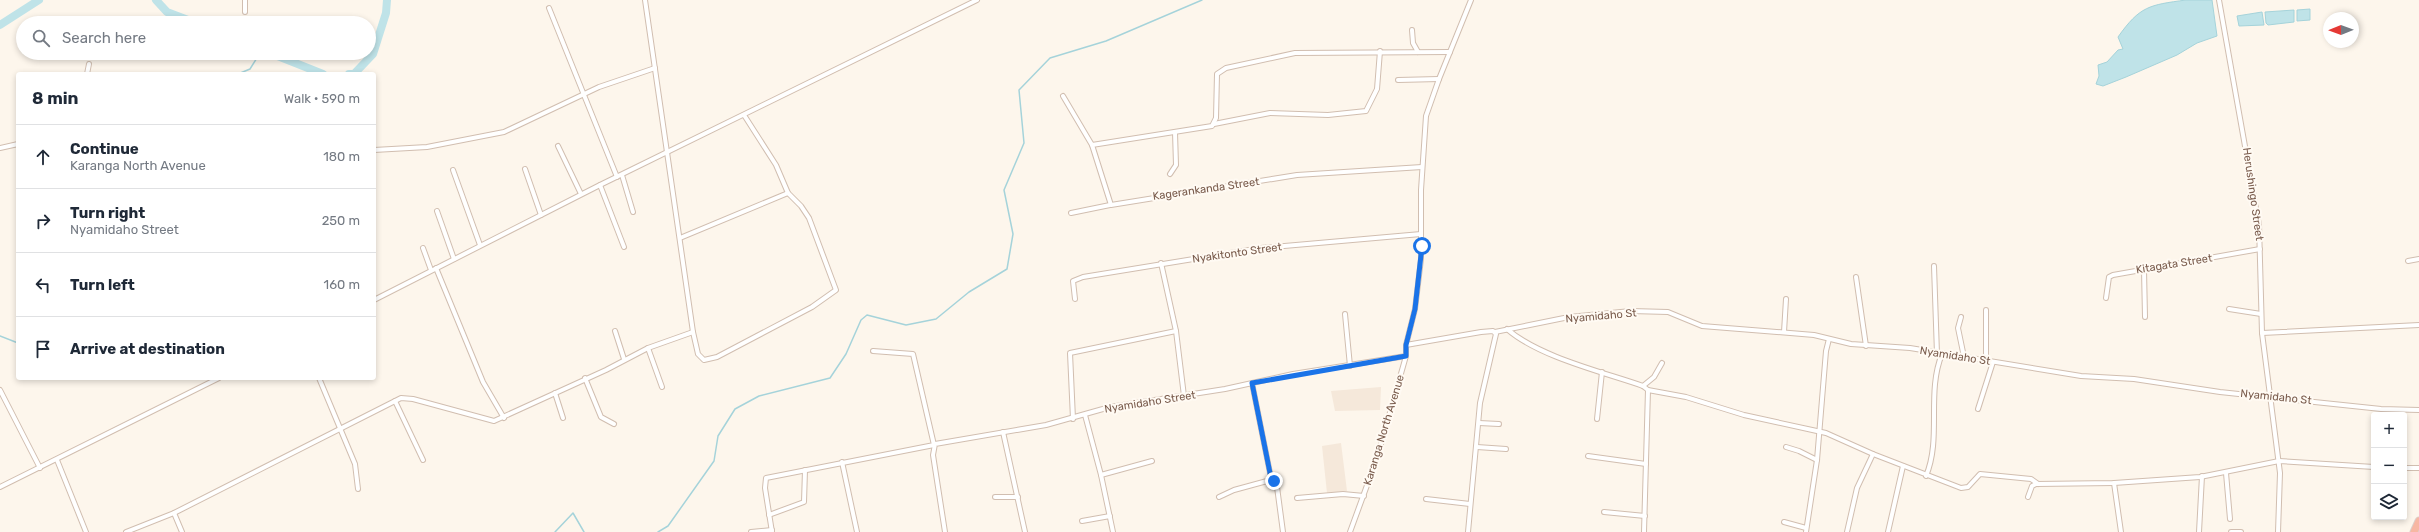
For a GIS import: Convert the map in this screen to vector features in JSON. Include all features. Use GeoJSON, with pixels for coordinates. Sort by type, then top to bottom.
{"type":"FeatureCollection","features":[{"type":"Feature","properties":{"kind":"highway"},"geometry":{"type":"LineString","coordinates":[[2414,532],[2419,521]]}},
{"type":"Feature","properties":{"kind":"street"},"geometry":{"type":"LineString","coordinates":[[245,0],[245,12]]}},
{"type":"Feature","properties":{"kind":"street"},"geometry":{"type":"LineString","coordinates":[[645,0],[693,332],[699,356],[704,360],[713,359],[812,307],[835,292],[809,218],[801,206],[788,194],[776,165],[744,115]]}},
{"type":"Feature","properties":{"kind":"street"},"geometry":{"type":"LineString","coordinates":[[376,299],[480,245],[541,216],[581,194],[668,153],[894,39],[977,0]]}},
{"type":"Feature","properties":{"kind":"street","name":"Karanga North Avenue"},"geometry":{"type":"LineString","coordinates":[[1350,532],[1364,496],[1385,432],[1406,356],[1406,345],[1415,309],[1419,279],[1422,167],[1426,116],[1439,79],[1471,0]]}},
{"type":"Feature","properties":{"kind":"street","name":"Herushingo Street"},"geometry":{"type":"LineString","coordinates":[[2219,0],[2257,209],[2260,249],[2262,333],[2271,396],[2281,487],[2278,532]]}},
{"type":"Feature","properties":{"kind":"street"},"geometry":{"type":"LineString","coordinates":[[549,8],[582,94],[617,177]]}},
{"type":"Feature","properties":{"kind":"street"},"geometry":{"type":"LineString","coordinates":[[1412,30],[1413,43],[1418,52]]}},
{"type":"Feature","properties":{"kind":"street"},"geometry":{"type":"LineString","coordinates":[[1214,124],[1216,79],[1222,69],[1295,53],[1380,51],[1450,52]]}},
{"type":"Feature","properties":{"kind":"street"},"geometry":{"type":"LineString","coordinates":[[1092,145],[1175,132],[1270,113],[1328,115],[1366,111],[1376,89],[1380,51]]}},
{"type":"Feature","properties":{"kind":"street"},"geometry":{"type":"LineString","coordinates":[[87,72],[89,64]]}},
{"type":"Feature","properties":{"kind":"street"},"geometry":{"type":"LineString","coordinates":[[376,150],[427,147],[504,132],[582,94],[655,68]]}},
{"type":"Feature","properties":{"kind":"street"},"geometry":{"type":"LineString","coordinates":[[1398,80],[1439,79]]}},
{"type":"Feature","properties":{"kind":"street"},"geometry":{"type":"LineString","coordinates":[[1063,96],[1092,145],[1110,205]]}},
{"type":"Feature","properties":{"kind":"street"},"geometry":{"type":"LineString","coordinates":[[1170,174],[1176,165],[1175,132]]}},
{"type":"Feature","properties":{"kind":"street"},"geometry":{"type":"LineString","coordinates":[[0,148],[16,144]]}},
{"type":"Feature","properties":{"kind":"street"},"geometry":{"type":"LineString","coordinates":[[558,146],[581,194]]}},
{"type":"Feature","properties":{"kind":"street","name":"Kagerankanda Street"},"geometry":{"type":"LineString","coordinates":[[1071,213],[1110,205],[1297,175],[1422,167]]}},
{"type":"Feature","properties":{"kind":"street"},"geometry":{"type":"LineString","coordinates":[[525,169],[541,216]]}},
{"type":"Feature","properties":{"kind":"street"},"geometry":{"type":"LineString","coordinates":[[453,170],[480,245]]}},
{"type":"Feature","properties":{"kind":"street"},"geometry":{"type":"LineString","coordinates":[[622,175],[633,212]]}},
{"type":"Feature","properties":{"kind":"street"},"geometry":{"type":"LineString","coordinates":[[600,185],[624,247]]}},
{"type":"Feature","properties":{"kind":"street"},"geometry":{"type":"LineString","coordinates":[[680,238],[788,194]]}},
{"type":"Feature","properties":{"kind":"street"},"geometry":{"type":"LineString","coordinates":[[437,211],[454,259]]}},
{"type":"Feature","properties":{"kind":"street","name":"Nyakitonto Street"},"geometry":{"type":"LineString","coordinates":[[1075,299],[1073,284],[1075,280],[1162,263],[1261,248],[1421,234]]}},
{"type":"Feature","properties":{"kind":"street"},"geometry":{"type":"LineString","coordinates":[[423,248],[431,270]]}},
{"type":"Feature","properties":{"kind":"street","name":"Kitagata Street"},"geometry":{"type":"LineString","coordinates":[[2106,298],[2109,277],[2260,249]]}},
{"type":"Feature","properties":{"kind":"street"},"geometry":{"type":"LineString","coordinates":[[2408,261],[2419,259]]}},
{"type":"Feature","properties":{"kind":"street"},"geometry":{"type":"LineString","coordinates":[[1162,263],[1176,331],[1184,396]]}},
{"type":"Feature","properties":{"kind":"street"},"geometry":{"type":"LineString","coordinates":[[1926,476],[1931,461],[1933,412],[1939,354],[1934,266]]}},
{"type":"Feature","properties":{"kind":"street"},"geometry":{"type":"LineString","coordinates":[[436,268],[482,382],[504,418]]}},
{"type":"Feature","properties":{"kind":"street"},"geometry":{"type":"LineString","coordinates":[[2144,270],[2145,318]]}},
{"type":"Feature","properties":{"kind":"street"},"geometry":{"type":"LineString","coordinates":[[1856,277],[1866,346]]}},
{"type":"Feature","properties":{"kind":"street"},"geometry":{"type":"LineString","coordinates":[[1784,332],[1786,299]]}},
{"type":"Feature","properties":{"kind":"street"},"geometry":{"type":"LineString","coordinates":[[1986,310],[1986,360]]}},
{"type":"Feature","properties":{"kind":"street"},"geometry":{"type":"LineString","coordinates":[[2229,310],[2261,314]]}},
{"type":"Feature","properties":{"kind":"street","name":"Nyamidaho St"},"geometry":{"type":"LineString","coordinates":[[1406,345],[1473,333],[1495,332],[1569,317],[1631,311],[1672,312],[1702,326],[1784,332],[1866,346],[1894,347],[1986,360],[2081,376],[2134,379],[2220,392],[2271,396],[2380,409],[2419,410]]}},
{"type":"Feature","properties":{"kind":"street"},"geometry":{"type":"LineString","coordinates":[[1345,314],[1350,366]]}},
{"type":"Feature","properties":{"kind":"street"},"geometry":{"type":"LineString","coordinates":[[1962,316],[1958,328],[1964,357]]}},
{"type":"Feature","properties":{"kind":"street"},"geometry":{"type":"LineString","coordinates":[[2262,333],[2419,325]]}},
{"type":"Feature","properties":{"kind":"street"},"geometry":{"type":"LineString","coordinates":[[1507,329],[1543,350],[1643,386],[1648,390],[1686,397],[1744,414],[1785,422],[1832,435],[1926,476],[1961,488],[1968,487],[1980,474],[2031,479],[2038,484]]}},
{"type":"Feature","properties":{"kind":"street"},"geometry":{"type":"LineString","coordinates":[[615,331],[624,359]]}},
{"type":"Feature","properties":{"kind":"street"},"geometry":{"type":"LineString","coordinates":[[1073,419],[1070,353],[1176,331]]}},
{"type":"Feature","properties":{"kind":"street"},"geometry":{"type":"LineString","coordinates":[[126,532],[174,513],[395,401],[404,398],[413,399],[492,421],[504,418],[648,348],[693,332]]}},
{"type":"Feature","properties":{"kind":"street"},"geometry":{"type":"LineString","coordinates":[[1468,532],[1482,393],[1496,340],[1495,332]]}},
{"type":"Feature","properties":{"kind":"street"},"geometry":{"type":"LineString","coordinates":[[1784,522],[1806,530],[1817,460],[1818,432],[1826,351],[1829,339]]}},
{"type":"Feature","properties":{"kind":"street"},"geometry":{"type":"LineString","coordinates":[[648,348],[662,386]]}},
{"type":"Feature","properties":{"kind":"street"},"geometry":{"type":"LineString","coordinates":[[873,351],[913,354],[934,445],[935,470],[945,532]]}},
{"type":"Feature","properties":{"kind":"street","name":"Nyamidaho Street"},"geometry":{"type":"LineString","coordinates":[[769,515],[765,480],[770,476],[1073,419],[1110,407],[1184,396],[1308,372],[1406,356]]}},
{"type":"Feature","properties":{"kind":"street"},"geometry":{"type":"LineString","coordinates":[[1978,409],[1993,362]]}},
{"type":"Feature","properties":{"kind":"street"},"geometry":{"type":"LineString","coordinates":[[1643,386],[1654,377],[1662,363]]}},
{"type":"Feature","properties":{"kind":"street"},"geometry":{"type":"LineString","coordinates":[[1597,419],[1602,372]]}},
{"type":"Feature","properties":{"kind":"street"},"geometry":{"type":"LineString","coordinates":[[585,378],[601,417],[614,424]]}},
{"type":"Feature","properties":{"kind":"street"},"geometry":{"type":"LineString","coordinates":[[0,487],[215,380]]}},
{"type":"Feature","properties":{"kind":"street"},"geometry":{"type":"LineString","coordinates":[[320,380],[357,470],[358,489]]}},
{"type":"Feature","properties":{"kind":"street"},"geometry":{"type":"LineString","coordinates":[[1252,383],[1271,478],[1277,487],[1283,532]]}},
{"type":"Feature","properties":{"kind":"street"},"geometry":{"type":"LineString","coordinates":[[0,390],[40,468]]}},
{"type":"Feature","properties":{"kind":"street"},"geometry":{"type":"LineString","coordinates":[[1644,532],[1648,390]]}},
{"type":"Feature","properties":{"kind":"street"},"geometry":{"type":"LineString","coordinates":[[555,393],[562,418]]}},
{"type":"Feature","properties":{"kind":"street"},"geometry":{"type":"LineString","coordinates":[[395,401],[423,460]]}},
{"type":"Feature","properties":{"kind":"street"},"geometry":{"type":"LineString","coordinates":[[1085,415],[1101,475],[1113,532]]}},
{"type":"Feature","properties":{"kind":"street"},"geometry":{"type":"LineString","coordinates":[[1479,423],[1499,424]]}},
{"type":"Feature","properties":{"kind":"street"},"geometry":{"type":"LineString","coordinates":[[1003,432],[1026,532]]}},
{"type":"Feature","properties":{"kind":"street"},"geometry":{"type":"LineString","coordinates":[[1477,447],[1506,449]]}},
{"type":"Feature","properties":{"kind":"street"},"geometry":{"type":"LineString","coordinates":[[1786,447],[1800,451],[1817,460]]}},
{"type":"Feature","properties":{"kind":"street"},"geometry":{"type":"LineString","coordinates":[[1847,532],[1857,488],[1873,454]]}},
{"type":"Feature","properties":{"kind":"street"},"geometry":{"type":"LineString","coordinates":[[1588,456],[1646,464]]}},
{"type":"Feature","properties":{"kind":"street"},"geometry":{"type":"LineString","coordinates":[[56,460],[86,532]]}},
{"type":"Feature","properties":{"kind":"street"},"geometry":{"type":"LineString","coordinates":[[2028,497],[2032,486],[2038,484],[2114,483],[2202,476],[2226,473],[2279,461],[2371,467]]}},
{"type":"Feature","properties":{"kind":"street"},"geometry":{"type":"LineString","coordinates":[[842,462],[857,532]]}},
{"type":"Feature","properties":{"kind":"street"},"geometry":{"type":"LineString","coordinates":[[1101,475],[1152,462]]}},
{"type":"Feature","properties":{"kind":"street"},"geometry":{"type":"LineString","coordinates":[[1888,532],[1903,466]]}},
{"type":"Feature","properties":{"kind":"street"},"geometry":{"type":"LineString","coordinates":[[2407,468],[2419,468]]}},
{"type":"Feature","properties":{"kind":"street"},"geometry":{"type":"LineString","coordinates":[[751,532],[772,531],[769,515],[804,502],[805,470]]}},
{"type":"Feature","properties":{"kind":"street"},"geometry":{"type":"LineString","coordinates":[[2226,473],[2230,519]]}},
{"type":"Feature","properties":{"kind":"street"},"geometry":{"type":"LineString","coordinates":[[2199,532],[2202,476]]}},
{"type":"Feature","properties":{"kind":"street"},"geometry":{"type":"LineString","coordinates":[[1219,497],[1234,490],[1268,481],[1271,478]]}},
{"type":"Feature","properties":{"kind":"street"},"geometry":{"type":"LineString","coordinates":[[2114,483],[2121,532]]}},
{"type":"Feature","properties":{"kind":"street"},"geometry":{"type":"LineString","coordinates":[[1297,498],[1338,494],[1364,496]]}},
{"type":"Feature","properties":{"kind":"street"},"geometry":{"type":"LineString","coordinates":[[995,497],[1018,497]]}},
{"type":"Feature","properties":{"kind":"street"},"geometry":{"type":"LineString","coordinates":[[1426,499],[1470,504]]}},
{"type":"Feature","properties":{"kind":"street"},"geometry":{"type":"LineString","coordinates":[[1604,512],[1645,516]]}},
{"type":"Feature","properties":{"kind":"street"},"geometry":{"type":"LineString","coordinates":[[174,513],[182,532]]}},
{"type":"Feature","properties":{"kind":"street"},"geometry":{"type":"LineString","coordinates":[[1082,521],[1110,516]]}},
{"type":"Feature","properties":{"kind":"street"},"geometry":{"type":"LineString","coordinates":[[2200,526],[2203,532]]}},
{"type":"Feature","properties":{"kind":"street"},"geometry":{"type":"LineString","coordinates":[[2231,532],[2241,532]]}},
{"type":"Feature","properties":{"kind":"shaded area"},"geometry":{"type":"Polygon","coordinates":[[[1381,387],[1380,410],[1335,411],[1331,391],[1381,387]]]}},
{"type":"Feature","properties":{"kind":"shaded area"},"geometry":{"type":"Polygon","coordinates":[[[1341,443],[1347,491],[1327,493],[1322,446],[1341,443]]]}},
{"type":"Feature","properties":{"kind":"water"},"geometry":{"type":"Polygon","coordinates":[[[2186,0],[2212,0],[2217,36],[2197,43],[2177,55],[2126,77],[2103,86],[2096,84],[2099,76],[2098,65],[2107,62],[2118,50],[2123,49],[2118,37],[2139,13],[2154,6],[2186,0]]]}},
{"type":"Feature","properties":{"kind":"water"},"geometry":{"type":"Polygon","coordinates":[[[2310,9],[2310,20],[2297,21],[2297,10],[2310,9]]]}},
{"type":"Feature","properties":{"kind":"water"},"geometry":{"type":"Polygon","coordinates":[[[2294,10],[2294,22],[2268,25],[2266,23],[2265,12],[2294,10]]]}},
{"type":"Feature","properties":{"kind":"water"},"geometry":{"type":"Polygon","coordinates":[[[2262,12],[2264,25],[2239,26],[2237,16],[2262,12]]]}},
{"type":"Feature","properties":{"kind":"waterway"},"geometry":{"type":"LineString","coordinates":[[0,25],[39,0]]}},
{"type":"Feature","properties":{"kind":"waterway"},"geometry":{"type":"LineString","coordinates":[[156,0],[167,12],[178,16]]}},
{"type":"Feature","properties":{"kind":"waterway"},"geometry":{"type":"LineString","coordinates":[[376,45],[386,13],[387,0]]}},
{"type":"Feature","properties":{"kind":"waterway"},"geometry":{"type":"LineString","coordinates":[[658,532],[668,526],[714,461],[718,436],[735,409],[759,396],[830,378],[846,354],[861,320],[867,315],[906,325],[936,319],[969,292],[1007,269],[1013,234],[1004,190],[1024,143],[1019,90],[1050,58],[1106,41],[1202,0]]}},
{"type":"Feature","properties":{"kind":"waterway"},"geometry":{"type":"LineString","coordinates":[[243,72],[250,69],[256,60]]}},
{"type":"Feature","properties":{"kind":"waterway"},"geometry":{"type":"LineString","coordinates":[[288,60],[318,72]]}},
{"type":"Feature","properties":{"kind":"waterway"},"geometry":{"type":"LineString","coordinates":[[356,72],[367,60]]}},
{"type":"Feature","properties":{"kind":"waterway"},"geometry":{"type":"LineString","coordinates":[[0,336],[16,342]]}},
{"type":"Feature","properties":{"kind":"waterway"},"geometry":{"type":"LineString","coordinates":[[555,532],[573,513],[584,532]]}},
{"type":"Feature","properties":{"kind":"route"},"geometry":{"type":"LineString","coordinates":[[1274,481],[1271,478],[1252,383],[1392,357],[1406,356],[1406,345],[1415,309],[1422,246]]}}]}
